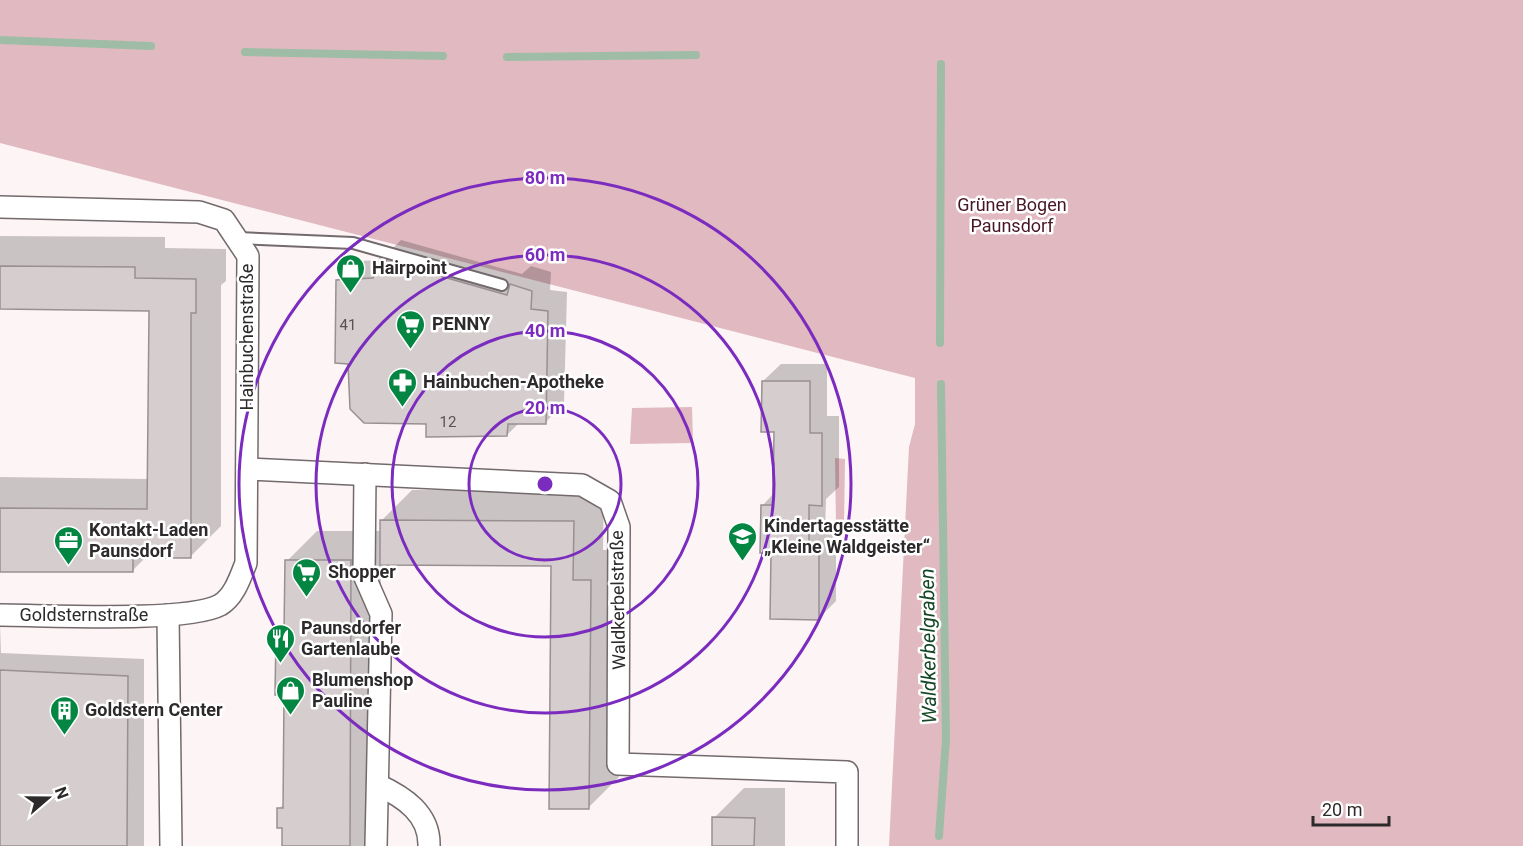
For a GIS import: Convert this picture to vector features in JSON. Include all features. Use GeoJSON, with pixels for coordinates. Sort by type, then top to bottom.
{"type":"FeatureCollection","features":[{"type":"Feature","properties":{"kind":"street","name":"Hainbuchenstraße"},"geometry":{"type":"LineString","coordinates":[[0,207],[199,212],[224,220],[248,256],[246,563],[236,589],[220,605]]}},
{"type":"Feature","properties":{"kind":"street","name":"Waldkerbelstraße"},"geometry":{"type":"LineString","coordinates":[[247,468],[582,485],[610,501],[619,527],[618,764],[847,772],[848,846]]}},
{"type":"Feature","properties":{"kind":"street"},"geometry":{"type":"LineString","coordinates":[[365,474],[364,575],[381,614],[376,846]]}},
{"type":"Feature","properties":{"kind":"street","name":"Goldsternstraße"},"geometry":{"type":"LineString","coordinates":[[0,615],[168,615],[220,605]]}},
{"type":"Feature","properties":{"kind":"street","name":"Goldsternstraße"},"geometry":{"type":"LineString","coordinates":[[168,615],[171,846]]}},
{"type":"Feature","properties":{"kind":"street"},"geometry":{"type":"LineString","coordinates":[[378,785],[399,795],[422,814],[429,846]]}},
{"type":"Feature","properties":{"kind":"lane"},"geometry":{"type":"LineString","coordinates":[[237,238],[353,243],[502,285]]}},
{"type":"Feature","properties":{"kind":"green space","name":"Grüner Bogen Paunsdorf"},"geometry":{"type":"Polygon","coordinates":[[[0,0],[1523,0],[1523,846],[889,846],[909,447],[915,424],[915,378],[0,143],[0,0]]]}},
{"type":"Feature","properties":{"kind":"green space"},"geometry":{"type":"Polygon","coordinates":[[[692,407],[693,443],[630,444],[632,408],[692,407]]]}},
{"type":"Feature","properties":{"kind":"green space"},"geometry":{"type":"Polygon","coordinates":[[[835,458],[845,459],[844,524],[836,525],[835,458]]]}},
{"type":"Feature","properties":{"kind":"building"},"geometry":{"type":"Polygon","coordinates":[[[380,259],[507,295],[510,284],[532,291],[531,309],[548,311],[546,424],[508,424],[507,436],[426,437],[426,424],[364,423],[350,409],[348,364],[335,363],[336,280],[373,278],[380,259]]]}},
{"type":"Feature","properties":{"kind":"building"},"geometry":{"type":"Polygon","coordinates":[[[0,266],[135,267],[135,278],[196,279],[196,313],[191,313],[191,558],[133,558],[133,572],[0,572],[0,508],[147,509],[149,311],[0,309],[0,266]]]}},
{"type":"Feature","properties":{"kind":"building"},"geometry":{"type":"Polygon","coordinates":[[[762,381],[810,381],[810,433],[822,433],[822,506],[809,505],[809,548],[819,548],[819,620],[770,619],[771,553],[760,553],[761,505],[773,505],[774,432],[761,432],[762,381]]]}},
{"type":"Feature","properties":{"kind":"building"},"geometry":{"type":"Polygon","coordinates":[[[380,520],[574,521],[573,580],[591,580],[589,809],[549,809],[551,566],[380,565],[380,520]]]}},
{"type":"Feature","properties":{"kind":"building"},"geometry":{"type":"Polygon","coordinates":[[[285,560],[351,560],[350,846],[282,846],[282,828],[277,828],[277,808],[283,808],[284,695],[275,695],[276,632],[284,632],[285,560]]]}},
{"type":"Feature","properties":{"kind":"building","name":"Goldstern Center"},"geometry":{"type":"Polygon","coordinates":[[[0,670],[128,676],[127,846],[0,846],[0,670]]]}},
{"type":"Feature","properties":{"kind":"building"},"geometry":{"type":"Polygon","coordinates":[[[712,817],[755,818],[754,846],[712,846],[712,817]]]}},
{"type":"Feature","properties":{"kind":"waterway"},"geometry":{"type":"LineString","coordinates":[[0,40],[151,46]]}},
{"type":"Feature","properties":{"kind":"waterway"},"geometry":{"type":"LineString","coordinates":[[245,52],[443,56]]}},
{"type":"Feature","properties":{"kind":"waterway"},"geometry":{"type":"LineString","coordinates":[[507,57],[696,55]]}},
{"type":"Feature","properties":{"kind":"waterway","name":"Waldkerbelgraben"},"geometry":{"type":"LineString","coordinates":[[940,343],[941,64]]}},
{"type":"Feature","properties":{"kind":"waterway","name":"Waldkerbelgraben"},"geometry":{"type":"LineString","coordinates":[[939,836],[946,739],[941,384]]}},
{"type":"Feature","properties":{"kind":"place","name":"Hairpoint"},"geometry":{"type":"Point","coordinates":[351,294]}},
{"type":"Feature","properties":{"kind":"place","name":"PENNY"},"geometry":{"type":"Point","coordinates":[411,350]}},
{"type":"Feature","properties":{"kind":"place","name":"Hainbuchen-Apotheke"},"geometry":{"type":"Point","coordinates":[402,408]}},
{"type":"Feature","properties":{"kind":"place","name":"Kindertagesstätte „Kleine Waldgeister“"},"geometry":{"type":"Point","coordinates":[743,562]}},
{"type":"Feature","properties":{"kind":"place","name":"Kontakt-Laden Paunsdorf"},"geometry":{"type":"Point","coordinates":[68,566]}},
{"type":"Feature","properties":{"kind":"place","name":"Shopper"},"geometry":{"type":"Point","coordinates":[307,598]}},
{"type":"Feature","properties":{"kind":"place","name":"Paunsdorfer Gartenlaube"},"geometry":{"type":"Point","coordinates":[280,664]}},
{"type":"Feature","properties":{"kind":"place","name":"Blumenshop Pauline"},"geometry":{"type":"Point","coordinates":[291,716]}},
{"type":"Feature","properties":{"kind":"place","name":"Goldstern Center"},"geometry":{"type":"Point","coordinates":[64,736]}}]}
